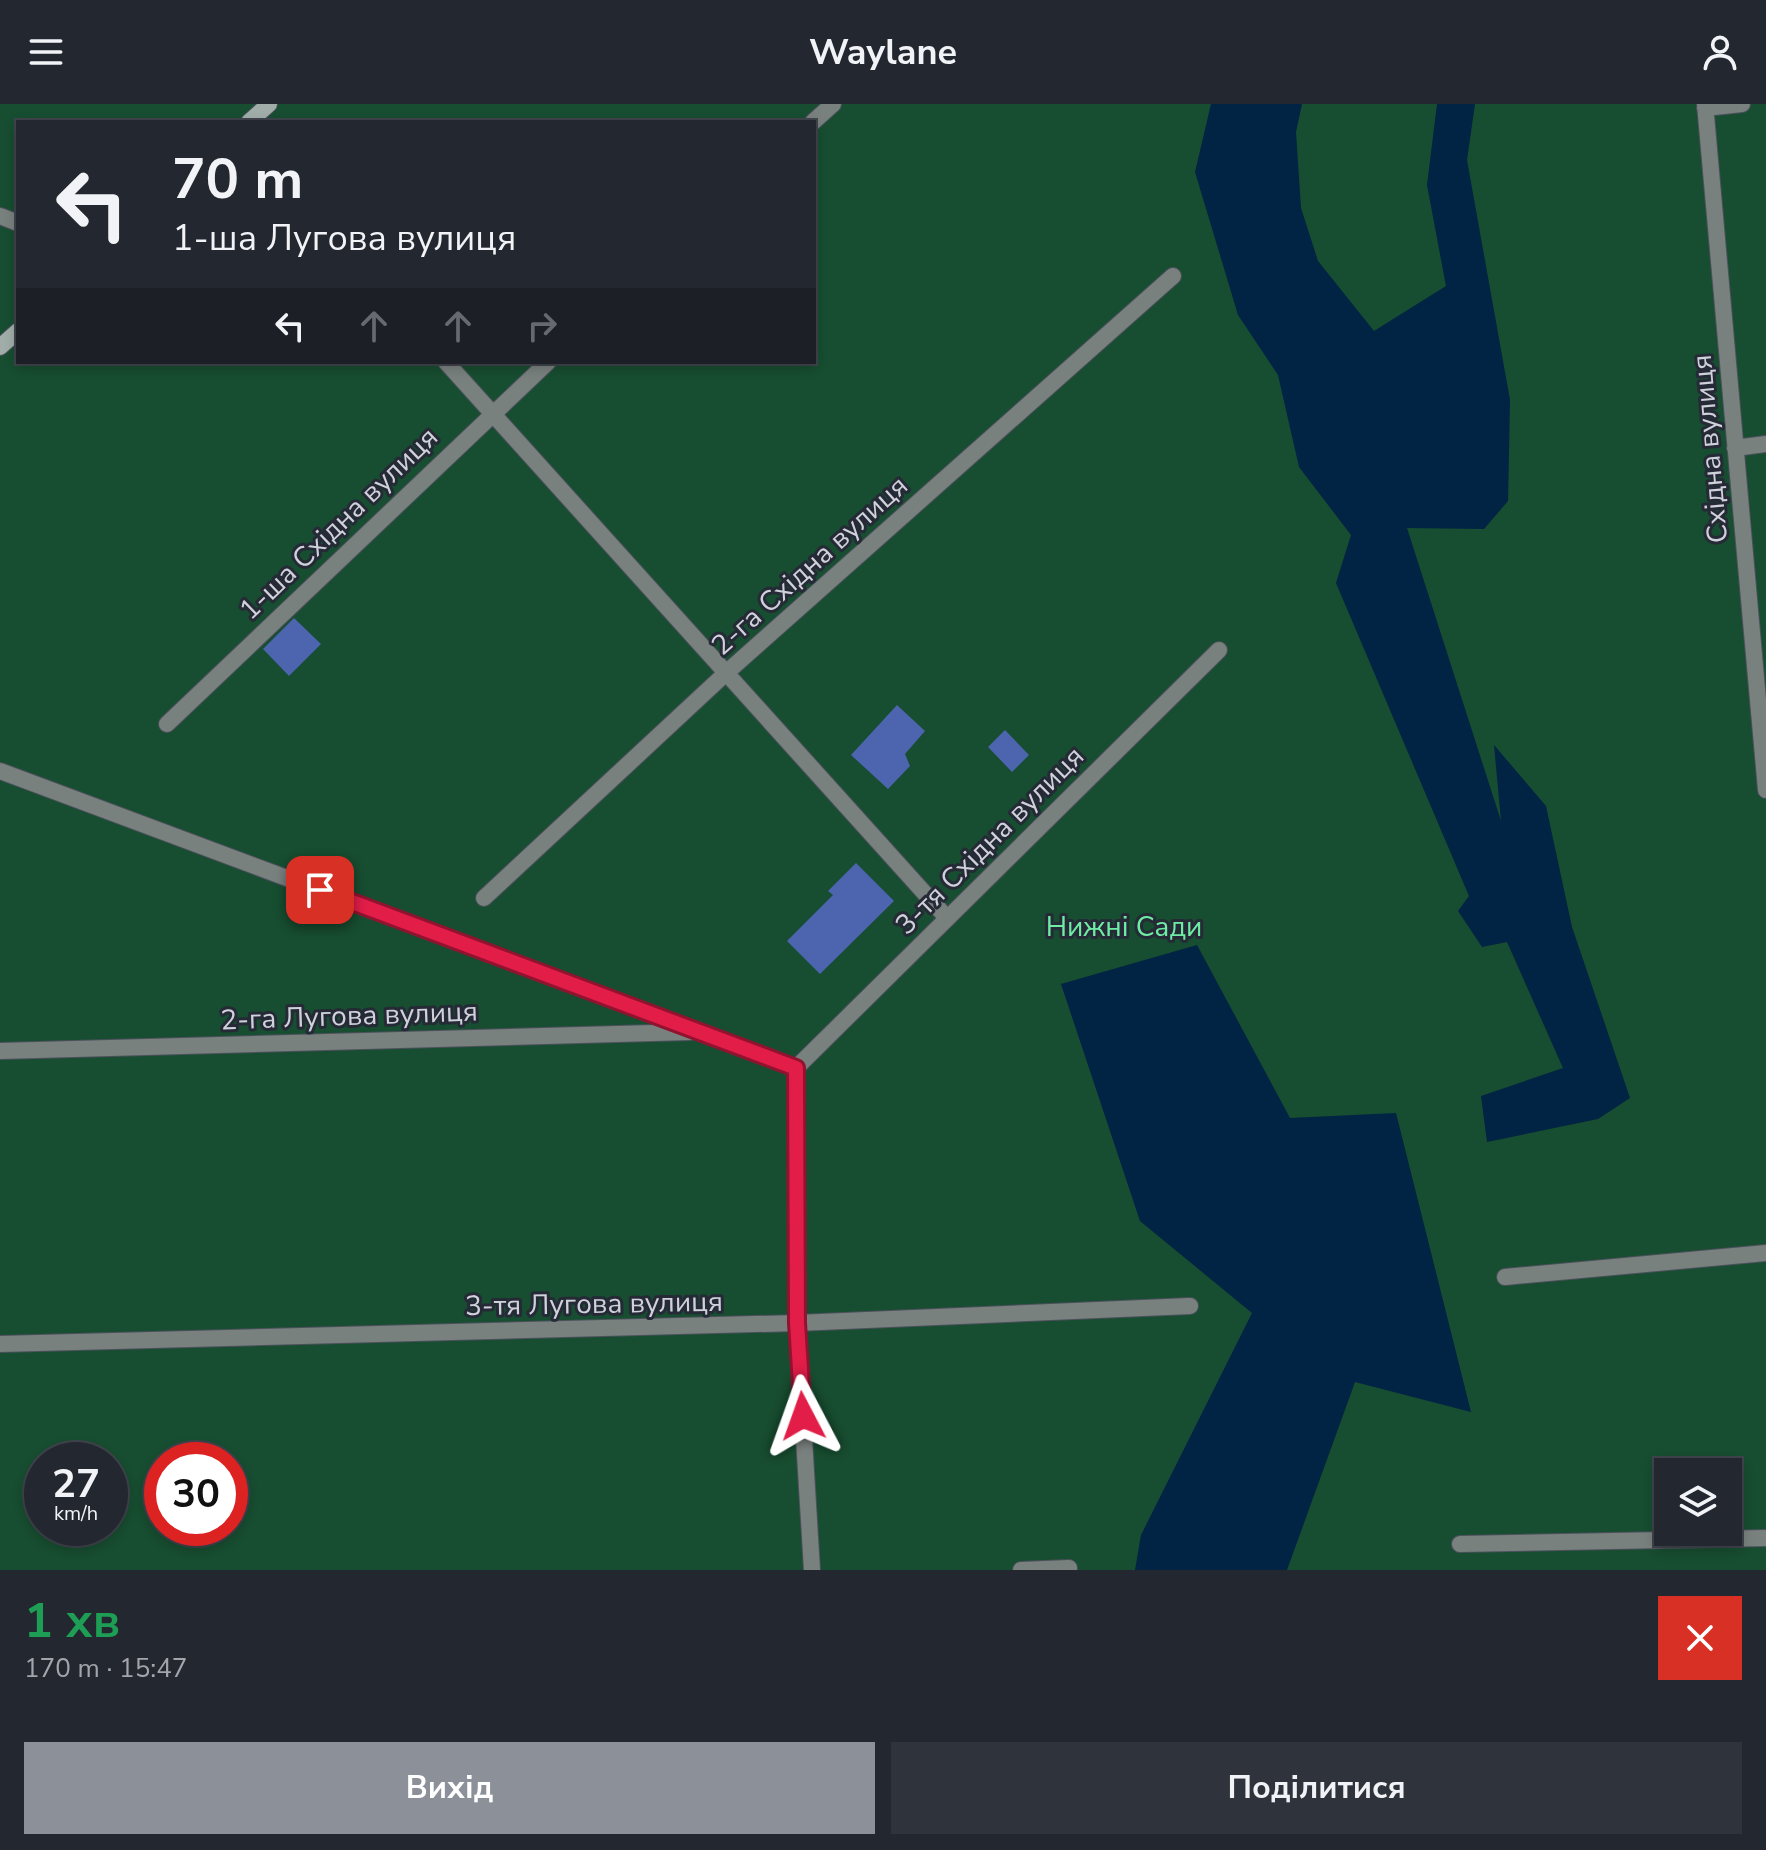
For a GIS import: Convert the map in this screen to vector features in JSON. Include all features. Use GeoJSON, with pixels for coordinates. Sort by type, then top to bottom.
{"type":"FeatureCollection","features":[{"type":"Feature","properties":{"kind":"street"},"geometry":{"type":"LineString","coordinates":[[251,120],[269,104]]}},
{"type":"Feature","properties":{"kind":"street"},"geometry":{"type":"LineString","coordinates":[[815,120],[833,104]]}},
{"type":"Feature","properties":{"kind":"street"},"geometry":{"type":"LineString","coordinates":[[1705,106],[1742,104]]}},
{"type":"Feature","properties":{"kind":"street","name":"Східна вулиця"},"geometry":{"type":"LineString","coordinates":[[1705,106],[1766,790]]}},
{"type":"Feature","properties":{"kind":"street","name":"2-га Східна вулиця"},"geometry":{"type":"LineString","coordinates":[[484,898],[726,673],[1173,276]]}},
{"type":"Feature","properties":{"kind":"street"},"geometry":{"type":"LineString","coordinates":[[0,347],[16,333]]}},
{"type":"Feature","properties":{"kind":"street"},"geometry":{"type":"LineString","coordinates":[[448,364],[947,918]]}},
{"type":"Feature","properties":{"kind":"street","name":"1-ша Східна вулиця"},"geometry":{"type":"LineString","coordinates":[[167,724],[546,364]]}},
{"type":"Feature","properties":{"kind":"street"},"geometry":{"type":"LineString","coordinates":[[1735,448],[1766,444]]}},
{"type":"Feature","properties":{"kind":"street","name":"3-тя Східна вулиця"},"geometry":{"type":"LineString","coordinates":[[796,1068],[1219,650]]}},
{"type":"Feature","properties":{"kind":"street"},"geometry":{"type":"LineString","coordinates":[[0,771],[796,1068],[797,1323],[812,1570]]}},
{"type":"Feature","properties":{"kind":"street","name":"2-га Лугова вулиця"},"geometry":{"type":"LineString","coordinates":[[0,1051],[699,1032]]}},
{"type":"Feature","properties":{"kind":"street"},"geometry":{"type":"LineString","coordinates":[[1505,1277],[1766,1253]]}},
{"type":"Feature","properties":{"kind":"street","name":"3-тя Лугова вулиця"},"geometry":{"type":"LineString","coordinates":[[0,1344],[797,1323],[1190,1306]]}},
{"type":"Feature","properties":{"kind":"street"},"geometry":{"type":"LineString","coordinates":[[1460,1544],[1766,1538]]}},
{"type":"Feature","properties":{"kind":"street"},"geometry":{"type":"LineString","coordinates":[[1021,1570],[1069,1568]]}},
{"type":"Feature","properties":{"kind":"green space","name":"Нижні Сади"},"geometry":{"type":"Polygon","coordinates":[[[0,104],[1766,104],[1766,1570],[0,1570],[0,104]]]}},
{"type":"Feature","properties":{"kind":"water"},"geometry":{"type":"Polygon","coordinates":[[[1211,104],[1302,104],[1296,132],[1301,208],[1318,261],[1374,331],[1446,286],[1427,185],[1437,104],[1475,104],[1467,160],[1510,400],[1508,501],[1484,529],[1407,528],[1501,821],[1494,745],[1546,806],[1572,927],[1630,1098],[1598,1119],[1487,1142],[1481,1096],[1563,1068],[1507,942],[1482,947],[1458,911],[1469,896],[1336,583],[1351,535],[1299,467],[1278,375],[1238,315],[1195,172],[1211,104]]]}},
{"type":"Feature","properties":{"kind":"water"},"geometry":{"type":"Polygon","coordinates":[[[1197,945],[1290,1118],[1396,1113],[1471,1412],[1355,1382],[1287,1570],[1135,1570],[1141,1535],[1252,1313],[1140,1221],[1061,984],[1197,945]]]}},
{"type":"Feature","properties":{"kind":"building"},"geometry":{"type":"Polygon","coordinates":[[[294,618],[321,644],[289,676],[263,649],[294,618]]]}},
{"type":"Feature","properties":{"kind":"building"},"geometry":{"type":"Polygon","coordinates":[[[897,705],[925,731],[905,754],[910,766],[888,789],[851,755],[897,705]]]}},
{"type":"Feature","properties":{"kind":"building"},"geometry":{"type":"Polygon","coordinates":[[[1005,730],[1029,755],[1012,772],[988,747],[1005,730]]]}},
{"type":"Feature","properties":{"kind":"building"},"geometry":{"type":"Polygon","coordinates":[[[856,863],[894,901],[820,974],[787,941],[833,895],[828,891],[856,863]]]}},
{"type":"Feature","properties":{"kind":"route"},"geometry":{"type":"LineString","coordinates":[[320,890],[796,1068],[797,1323],[803,1416]]}}]}
